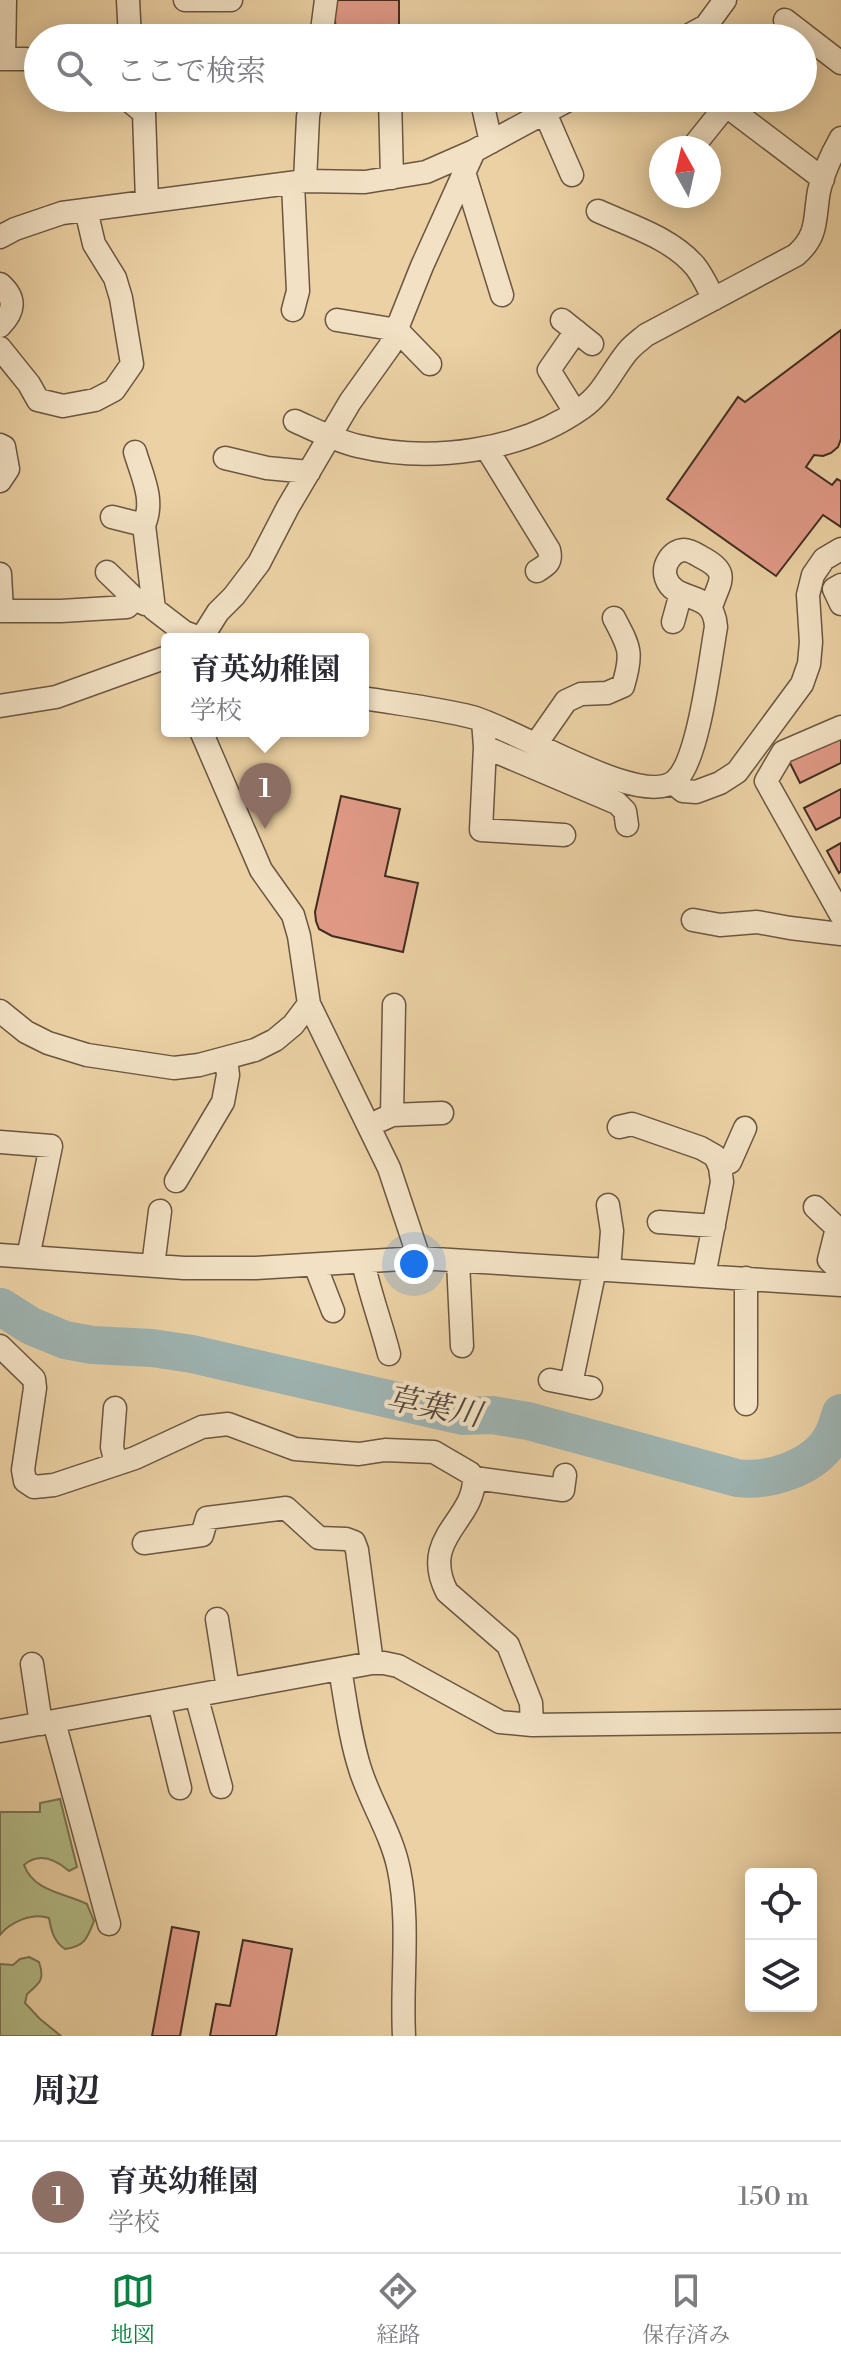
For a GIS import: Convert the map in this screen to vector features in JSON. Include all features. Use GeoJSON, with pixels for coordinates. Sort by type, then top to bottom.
{"type":"FeatureCollection","features":[{"type":"Feature","properties":{"kind":"street"},"geometry":{"type":"LineString","coordinates":[[5,0],[10,59]]}},
{"type":"Feature","properties":{"kind":"street"},"geometry":{"type":"LineString","coordinates":[[128,0],[129,24]]}},
{"type":"Feature","properties":{"kind":"street"},"geometry":{"type":"LineString","coordinates":[[185,0],[231,0]]}},
{"type":"Feature","properties":{"kind":"street"},"geometry":{"type":"LineString","coordinates":[[323,24],[326,0]]}},
{"type":"Feature","properties":{"kind":"street"},"geometry":{"type":"LineString","coordinates":[[707,24],[713,5]]}},
{"type":"Feature","properties":{"kind":"street"},"geometry":{"type":"LineString","coordinates":[[785,20],[790,24]]}},
{"type":"Feature","properties":{"kind":"street"},"geometry":{"type":"LineString","coordinates":[[817,45],[841,63]]}},
{"type":"Feature","properties":{"kind":"street"},"geometry":{"type":"LineString","coordinates":[[143,112],[147,201]]}},
{"type":"Feature","properties":{"kind":"street"},"geometry":{"type":"LineString","coordinates":[[293,310],[298,291],[299,182],[309,112]]}},
{"type":"Feature","properties":{"kind":"street"},"geometry":{"type":"LineString","coordinates":[[390,112],[392,178]]}},
{"type":"Feature","properties":{"kind":"street"},"geometry":{"type":"LineString","coordinates":[[480,112],[476,155],[502,295]]}},
{"type":"Feature","properties":{"kind":"street"},"geometry":{"type":"LineString","coordinates":[[699,136],[714,112]]}},
{"type":"Feature","properties":{"kind":"street"},"geometry":{"type":"LineString","coordinates":[[733,112],[828,186]]}},
{"type":"Feature","properties":{"kind":"street"},"geometry":{"type":"LineString","coordinates":[[0,237],[62,213],[299,182],[365,182],[426,172],[476,155],[545,113],[572,175]]}},
{"type":"Feature","properties":{"kind":"street"},"geometry":{"type":"LineString","coordinates":[[295,421],[355,446],[384,451],[457,452],[487,449],[524,437],[583,408],[607,383],[628,351],[646,335],[796,255],[808,245],[828,186],[831,155],[841,138]]}},
{"type":"Feature","properties":{"kind":"street"},"geometry":{"type":"LineString","coordinates":[[206,633],[218,612],[259,563],[350,402],[390,346],[422,266],[476,155]]}},
{"type":"Feature","properties":{"kind":"street"},"geometry":{"type":"LineString","coordinates":[[0,348],[38,400],[63,406],[95,400],[114,390],[132,364],[121,298],[115,278],[94,244],[86,210]]}},
{"type":"Feature","properties":{"kind":"street"},"geometry":{"type":"LineString","coordinates":[[598,211],[661,239],[686,257],[698,269],[714,299]]}},
{"type":"Feature","properties":{"kind":"street"},"geometry":{"type":"LineString","coordinates":[[0,284],[12,298],[13,308],[0,326]]}},
{"type":"Feature","properties":{"kind":"street"},"geometry":{"type":"LineString","coordinates":[[337,320],[397,330],[430,364]]}},
{"type":"Feature","properties":{"kind":"street"},"geometry":{"type":"LineString","coordinates":[[575,412],[549,370],[577,332]]}},
{"type":"Feature","properties":{"kind":"street"},"geometry":{"type":"LineString","coordinates":[[0,445],[4,447],[8,469],[0,481]]}},
{"type":"Feature","properties":{"kind":"street"},"geometry":{"type":"LineString","coordinates":[[487,449],[549,550],[549,563],[537,571]]}},
{"type":"Feature","properties":{"kind":"street"},"geometry":{"type":"LineString","coordinates":[[135,452],[149,499],[144,525],[145,604]]}},
{"type":"Feature","properties":{"kind":"street"},"geometry":{"type":"LineString","coordinates":[[225,458],[267,468],[309,472]]}},
{"type":"Feature","properties":{"kind":"street"},"geometry":{"type":"LineString","coordinates":[[112,517],[144,525]]}},
{"type":"Feature","properties":{"kind":"street"},"geometry":{"type":"LineString","coordinates":[[673,783],[683,791],[696,792],[720,783],[737,772],[802,684],[809,664],[808,595],[813,575],[824,559],[841,549]]}},
{"type":"Feature","properties":{"kind":"street"},"geometry":{"type":"LineString","coordinates":[[369,699],[472,717],[619,781],[647,788],[662,788],[673,783],[688,765],[716,627],[711,607],[673,588],[666,578],[669,558],[676,552],[693,552],[719,567],[721,586],[711,607]]}},
{"type":"Feature","properties":{"kind":"street"},"geometry":{"type":"LineString","coordinates":[[107,572],[187,633]]}},
{"type":"Feature","properties":{"kind":"street"},"geometry":{"type":"LineString","coordinates":[[0,574],[1,611],[61,611],[145,604]]}},
{"type":"Feature","properties":{"kind":"street"},"geometry":{"type":"LineString","coordinates":[[841,585],[834,589],[841,604]]}},
{"type":"Feature","properties":{"kind":"street"},"geometry":{"type":"LineString","coordinates":[[673,622],[681,593]]}},
{"type":"Feature","properties":{"kind":"street"},"geometry":{"type":"LineString","coordinates":[[536,744],[566,701],[581,694],[607,693],[623,686],[630,662],[628,644],[614,618]]}},
{"type":"Feature","properties":{"kind":"street"},"geometry":{"type":"LineString","coordinates":[[0,706],[56,697],[161,659]]}},
{"type":"Feature","properties":{"kind":"street"},"geometry":{"type":"LineString","coordinates":[[483,721],[485,747],[481,830],[564,835]]}},
{"type":"Feature","properties":{"kind":"street"},"geometry":{"type":"LineString","coordinates":[[841,727],[783,752],[766,781],[841,915]]}},
{"type":"Feature","properties":{"kind":"street"},"geometry":{"type":"LineString","coordinates":[[204,737],[261,870],[293,915],[309,1004],[389,1168],[419,1258]]}},
{"type":"Feature","properties":{"kind":"street"},"geometry":{"type":"LineString","coordinates":[[485,747],[617,803],[625,811],[627,825]]}},
{"type":"Feature","properties":{"kind":"street"},"geometry":{"type":"LineString","coordinates":[[693,920],[720,925],[757,922],[841,934]]}},
{"type":"Feature","properties":{"kind":"street"},"geometry":{"type":"LineString","coordinates":[[0,1011],[26,1032],[48,1043],[87,1055],[174,1068],[226,1059],[255,1050],[275,1040],[293,1025],[309,1004]]}},
{"type":"Feature","properties":{"kind":"street"},"geometry":{"type":"LineString","coordinates":[[392,1115],[394,1005]]}},
{"type":"Feature","properties":{"kind":"street"},"geometry":{"type":"LineString","coordinates":[[176,1181],[223,1102],[228,1087],[226,1059]]}},
{"type":"Feature","properties":{"kind":"street"},"geometry":{"type":"LineString","coordinates":[[368,1125],[392,1115],[442,1113]]}},
{"type":"Feature","properties":{"kind":"street"},"geometry":{"type":"LineString","coordinates":[[619,1127],[632,1124],[701,1148],[715,1156],[722,1182],[704,1276]]}},
{"type":"Feature","properties":{"kind":"street"},"geometry":{"type":"LineString","coordinates":[[720,1167],[730,1162],[745,1128]]}},
{"type":"Feature","properties":{"kind":"street"},"geometry":{"type":"LineString","coordinates":[[0,1142],[51,1146],[28,1257]]}},
{"type":"Feature","properties":{"kind":"street"},"geometry":{"type":"LineString","coordinates":[[570,1384],[612,1231],[608,1205]]}},
{"type":"Feature","properties":{"kind":"street"},"geometry":{"type":"LineString","coordinates":[[815,1207],[837,1228],[829,1260],[841,1272]]}},
{"type":"Feature","properties":{"kind":"street"},"geometry":{"type":"LineString","coordinates":[[153,1266],[160,1211]]}},
{"type":"Feature","properties":{"kind":"street"},"geometry":{"type":"LineString","coordinates":[[659,1222],[714,1226]]}},
{"type":"Feature","properties":{"kind":"street"},"geometry":{"type":"LineString","coordinates":[[1,1259],[28,1257],[184,1268],[256,1268],[419,1258],[841,1285]]}},
{"type":"Feature","properties":{"kind":"street"},"geometry":{"type":"LineString","coordinates":[[458,1261],[462,1346]]}},
{"type":"Feature","properties":{"kind":"street"},"geometry":{"type":"LineString","coordinates":[[363,1262],[370,1297],[379,1316],[389,1354]]}},
{"type":"Feature","properties":{"kind":"street"},"geometry":{"type":"LineString","coordinates":[[315,1265],[333,1311]]}},
{"type":"Feature","properties":{"kind":"street"},"geometry":{"type":"LineString","coordinates":[[746,1278],[746,1404]]}},
{"type":"Feature","properties":{"kind":"street"},"geometry":{"type":"LineString","coordinates":[[0,1346],[34,1379],[23,1470],[25,1481],[34,1487],[54,1485],[116,1464],[202,1427],[228,1424],[295,1449],[359,1454],[385,1450],[434,1452],[474,1478],[563,1490],[565,1475]]}},
{"type":"Feature","properties":{"kind":"street"},"geometry":{"type":"LineString","coordinates":[[115,1408],[112,1447],[116,1464]]}},
{"type":"Feature","properties":{"kind":"street"},"geometry":{"type":"LineString","coordinates":[[474,1478],[472,1496],[445,1537],[440,1561],[442,1581],[447,1592],[508,1645],[531,1703],[532,1725]]}},
{"type":"Feature","properties":{"kind":"street"},"geometry":{"type":"LineString","coordinates":[[144,1543],[202,1535],[207,1518],[286,1508],[319,1538],[354,1542],[372,1663]]}},
{"type":"Feature","properties":{"kind":"street"},"geometry":{"type":"LineString","coordinates":[[217,1619],[228,1689]]}},
{"type":"Feature","properties":{"kind":"street"},"geometry":{"type":"LineString","coordinates":[[0,1731],[372,1663],[398,1666],[500,1722],[532,1725],[841,1721]]}},
{"type":"Feature","properties":{"kind":"street"},"geometry":{"type":"LineString","coordinates":[[32,1664],[109,1924]]}},
{"type":"Feature","properties":{"kind":"street"},"geometry":{"type":"LineString","coordinates":[[340,1669],[362,1774],[393,1845],[400,1873],[404,1901],[405,1986],[393,2036]]}},
{"type":"Feature","properties":{"kind":"street"},"geometry":{"type":"LineString","coordinates":[[196,1695],[221,1787]]}},
{"type":"Feature","properties":{"kind":"street"},"geometry":{"type":"LineString","coordinates":[[159,1702],[180,1788]]}},
{"type":"Feature","properties":{"kind":"street"},"geometry":{"type":"LineString","coordinates":[[402,2002],[404,2036]]}},
{"type":"Feature","properties":{"kind":"green space"},"geometry":{"type":"Polygon","coordinates":[[[60,1799],[77,1867],[69,1871],[53,1860],[41,1858],[24,1865],[35,1881],[43,1886],[87,1904],[94,1921],[89,1933],[81,1944],[65,1949],[56,1939],[49,1918],[43,1916],[22,1919],[0,1935],[0,1812],[40,1812],[40,1803],[60,1799]]]}},
{"type":"Feature","properties":{"kind":"green space"},"geometry":{"type":"Polygon","coordinates":[[[29,1957],[39,1962],[41,1977],[27,1994],[25,2003],[61,2036],[0,2036],[0,1964],[13,1965],[29,1957]]]}},
{"type":"Feature","properties":{"kind":"building"},"geometry":{"type":"Polygon","coordinates":[[[334,0],[399,0],[399,24],[335,24],[334,0]]]}},
{"type":"Feature","properties":{"kind":"building"},"geometry":{"type":"Polygon","coordinates":[[[841,330],[841,439],[831,453],[814,455],[806,467],[832,485],[837,479],[841,481],[841,527],[823,515],[776,576],[667,499],[738,397],[745,402],[841,330]]]}},
{"type":"Feature","properties":{"kind":"building"},"geometry":{"type":"Polygon","coordinates":[[[841,735],[841,763],[800,783],[789,761],[841,735]]]}},
{"type":"Feature","properties":{"kind":"building"},"geometry":{"type":"Polygon","coordinates":[[[841,789],[841,817],[816,830],[804,808],[841,789]]]}},
{"type":"Feature","properties":{"kind":"building"},"geometry":{"type":"Polygon","coordinates":[[[341,796],[400,809],[385,876],[418,883],[403,952],[332,936],[319,929],[315,912],[341,796]]]}},
{"type":"Feature","properties":{"kind":"building"},"geometry":{"type":"Polygon","coordinates":[[[841,843],[841,871],[839,873],[827,851],[841,843]]]}},
{"type":"Feature","properties":{"kind":"building"},"geometry":{"type":"Polygon","coordinates":[[[172,1927],[199,1932],[180,2036],[152,2036],[172,1927]]]}},
{"type":"Feature","properties":{"kind":"building"},"geometry":{"type":"Polygon","coordinates":[[[243,1940],[292,1949],[276,2036],[210,2036],[216,2004],[230,2006],[243,1940]]]}},
{"type":"Feature","properties":{"kind":"waterway","name":"草葉川"},"geometry":{"type":"LineString","coordinates":[[1,1307],[31,1326],[65,1340],[192,1354],[463,1416],[492,1415],[528,1421],[737,1478],[763,1478],[803,1465],[824,1448],[841,1413]]}},
{"type":"Feature","properties":{"kind":"place","name":"育英幼稚園"},"geometry":{"type":"Point","coordinates":[265,829]}}]}
